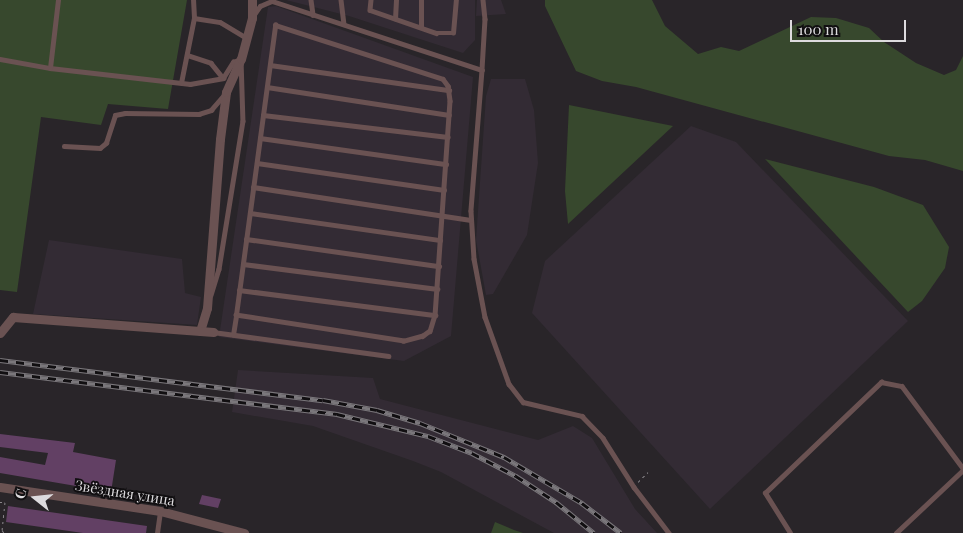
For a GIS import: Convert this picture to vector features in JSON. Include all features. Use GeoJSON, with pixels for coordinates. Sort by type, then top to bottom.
{"type":"FeatureCollection","features":[{"type":"Feature","properties":{"kind":"street"},"geometry":{"type":"LineString","coordinates":[[200,331],[207,308],[220,139],[226,92],[241,60],[252,18],[252,0]]}},
{"type":"Feature","properties":{"kind":"street"},"geometry":{"type":"LineString","coordinates":[[0,333],[13,317],[213,332]]}},
{"type":"Feature","properties":{"kind":"street","name":"Звёздная улица"},"geometry":{"type":"LineString","coordinates":[[0,487],[160,511],[244,533]]}},
{"type":"Feature","properties":{"kind":"lane"},"geometry":{"type":"LineString","coordinates":[[50,68],[58,0]]}},
{"type":"Feature","properties":{"kind":"lane"},"geometry":{"type":"LineString","coordinates":[[181,83],[194,18],[193,0]]}},
{"type":"Feature","properties":{"kind":"lane"},"geometry":{"type":"LineString","coordinates":[[311,0],[312,15]]}},
{"type":"Feature","properties":{"kind":"lane"},"geometry":{"type":"LineString","coordinates":[[342,0],[344,24]]}},
{"type":"Feature","properties":{"kind":"lane"},"geometry":{"type":"LineString","coordinates":[[371,0],[370,10],[436,33],[454,33],[456,0]]}},
{"type":"Feature","properties":{"kind":"lane"},"geometry":{"type":"LineString","coordinates":[[395,19],[396,0]]}},
{"type":"Feature","properties":{"kind":"lane"},"geometry":{"type":"LineString","coordinates":[[421,0],[421,27]]}},
{"type":"Feature","properties":{"kind":"lane"},"geometry":{"type":"LineString","coordinates":[[483,0],[485,19],[471,220],[474,259],[485,317],[509,384],[523,402],[582,416],[603,438],[634,487],[669,533]]}},
{"type":"Feature","properties":{"kind":"lane"},"geometry":{"type":"LineString","coordinates":[[252,18],[260,6],[272,1],[280,2],[312,15],[482,70]]}},
{"type":"Feature","properties":{"kind":"lane"},"geometry":{"type":"LineString","coordinates":[[194,18],[220,22],[247,38]]}},
{"type":"Feature","properties":{"kind":"lane"},"geometry":{"type":"LineString","coordinates":[[233,335],[275,25],[443,79],[448,90],[448,137],[435,315],[430,331],[423,336],[404,341],[236,315]]}},
{"type":"Feature","properties":{"kind":"lane"},"geometry":{"type":"LineString","coordinates":[[187,55],[211,63],[223,78]]}},
{"type":"Feature","properties":{"kind":"lane"},"geometry":{"type":"LineString","coordinates":[[0,60],[10,59],[50,68],[181,83],[215,81],[223,78],[234,62],[241,60],[244,122],[219,269],[207,308]]}},
{"type":"Feature","properties":{"kind":"lane"},"geometry":{"type":"LineString","coordinates":[[270,65],[448,90]]}},
{"type":"Feature","properties":{"kind":"lane"},"geometry":{"type":"LineString","coordinates":[[267,87],[449,115]]}},
{"type":"Feature","properties":{"kind":"lane"},"geometry":{"type":"LineString","coordinates":[[64,146],[100,148],[106,143],[115,115],[125,113],[199,114],[211,110],[226,92]]}},
{"type":"Feature","properties":{"kind":"lane"},"geometry":{"type":"LineString","coordinates":[[263,115],[448,137]]}},
{"type":"Feature","properties":{"kind":"lane"},"geometry":{"type":"LineString","coordinates":[[260,138],[446,164]]}},
{"type":"Feature","properties":{"kind":"lane"},"geometry":{"type":"LineString","coordinates":[[256,163],[444,190]]}},
{"type":"Feature","properties":{"kind":"lane"},"geometry":{"type":"LineString","coordinates":[[253,187],[471,220]]}},
{"type":"Feature","properties":{"kind":"lane"},"geometry":{"type":"LineString","coordinates":[[250,213],[440,240]]}},
{"type":"Feature","properties":{"kind":"lane"},"geometry":{"type":"LineString","coordinates":[[246,239],[438,266]]}},
{"type":"Feature","properties":{"kind":"lane"},"geometry":{"type":"LineString","coordinates":[[243,264],[437,289]]}},
{"type":"Feature","properties":{"kind":"lane"},"geometry":{"type":"LineString","coordinates":[[239,290],[435,315]]}},
{"type":"Feature","properties":{"kind":"lane"},"geometry":{"type":"LineString","coordinates":[[213,332],[388,356]]}},
{"type":"Feature","properties":{"kind":"lane"},"geometry":{"type":"LineString","coordinates":[[790,533],[765,493],[881,382],[902,386],[963,469],[896,533]]}},
{"type":"Feature","properties":{"kind":"lane"},"geometry":{"type":"LineString","coordinates":[[157,533],[160,511]]}},
{"type":"Feature","properties":{"kind":"path"},"geometry":{"type":"LineString","coordinates":[[634,487],[648,472]]}},
{"type":"Feature","properties":{"kind":"path"},"geometry":{"type":"LineString","coordinates":[[0,502],[5,502],[2,530],[4,533]]}},
{"type":"Feature","properties":{"kind":"shaded area"},"geometry":{"type":"Polygon","coordinates":[[[286,0],[475,0],[475,40],[463,53],[349,16],[286,0]]]}},
{"type":"Feature","properties":{"kind":"shaded area"},"geometry":{"type":"Polygon","coordinates":[[[477,0],[501,0],[506,14],[476,16],[477,0]]]}},
{"type":"Feature","properties":{"kind":"shaded area"},"geometry":{"type":"Polygon","coordinates":[[[276,6],[473,77],[451,336],[404,361],[219,337],[268,7],[276,6]]]}},
{"type":"Feature","properties":{"kind":"shaded area"},"geometry":{"type":"Polygon","coordinates":[[[491,79],[525,79],[534,110],[538,163],[527,235],[493,294],[486,295],[476,240],[486,96],[491,79]]]}},
{"type":"Feature","properties":{"kind":"shaded area"},"geometry":{"type":"Polygon","coordinates":[[[691,126],[736,142],[908,321],[710,509],[532,313],[545,261],[691,126]]]}},
{"type":"Feature","properties":{"kind":"shaded area"},"geometry":{"type":"Polygon","coordinates":[[[49,240],[182,259],[185,293],[201,297],[197,325],[33,314],[49,240]]]}},
{"type":"Feature","properties":{"kind":"shaded area"},"geometry":{"type":"Polygon","coordinates":[[[238,370],[373,378],[380,399],[538,440],[573,426],[592,438],[635,509],[657,533],[554,533],[441,472],[413,461],[313,426],[232,412],[238,370]]]}},
{"type":"Feature","properties":{"kind":"green space"},"geometry":{"type":"Polygon","coordinates":[[[0,0],[187,0],[168,109],[108,104],[101,125],[41,117],[17,292],[0,290],[0,0]]]}},
{"type":"Feature","properties":{"kind":"green space"},"geometry":{"type":"Polygon","coordinates":[[[545,0],[652,0],[665,26],[698,54],[721,47],[739,51],[811,17],[836,18],[869,28],[884,42],[916,63],[944,75],[956,70],[963,56],[963,171],[925,160],[889,156],[636,87],[602,81],[576,71],[545,6],[545,0]]]}},
{"type":"Feature","properties":{"kind":"green space"},"geometry":{"type":"Polygon","coordinates":[[[569,105],[673,126],[568,224],[565,191],[569,105]]]}},
{"type":"Feature","properties":{"kind":"green space"},"geometry":{"type":"Polygon","coordinates":[[[765,159],[874,187],[923,205],[949,247],[945,268],[922,301],[908,312],[765,159]]]}},
{"type":"Feature","properties":{"kind":"green space"},"geometry":{"type":"Polygon","coordinates":[[[495,522],[514,530],[523,533],[491,533],[495,522]]]}},
{"type":"Feature","properties":{"kind":"building"},"geometry":{"type":"Polygon","coordinates":[[[0,434],[75,443],[73,452],[116,460],[111,492],[0,473],[0,457],[45,465],[48,453],[0,447],[0,434]]]}},
{"type":"Feature","properties":{"kind":"building"},"geometry":{"type":"Polygon","coordinates":[[[202,495],[221,499],[218,508],[199,504],[202,495]]]}},
{"type":"Feature","properties":{"kind":"building"},"geometry":{"type":"Polygon","coordinates":[[[8,506],[147,526],[146,533],[83,533],[6,522],[8,506]]]}},
{"type":"Feature","properties":{"kind":"railway"},"geometry":{"type":"LineString","coordinates":[[0,360],[323,400],[377,410],[420,423],[504,457],[582,503],[621,533]]}},
{"type":"Feature","properties":{"kind":"railway"},"geometry":{"type":"LineString","coordinates":[[0,372],[337,414],[428,436],[472,453],[516,476],[556,502],[594,533]]}}]}
